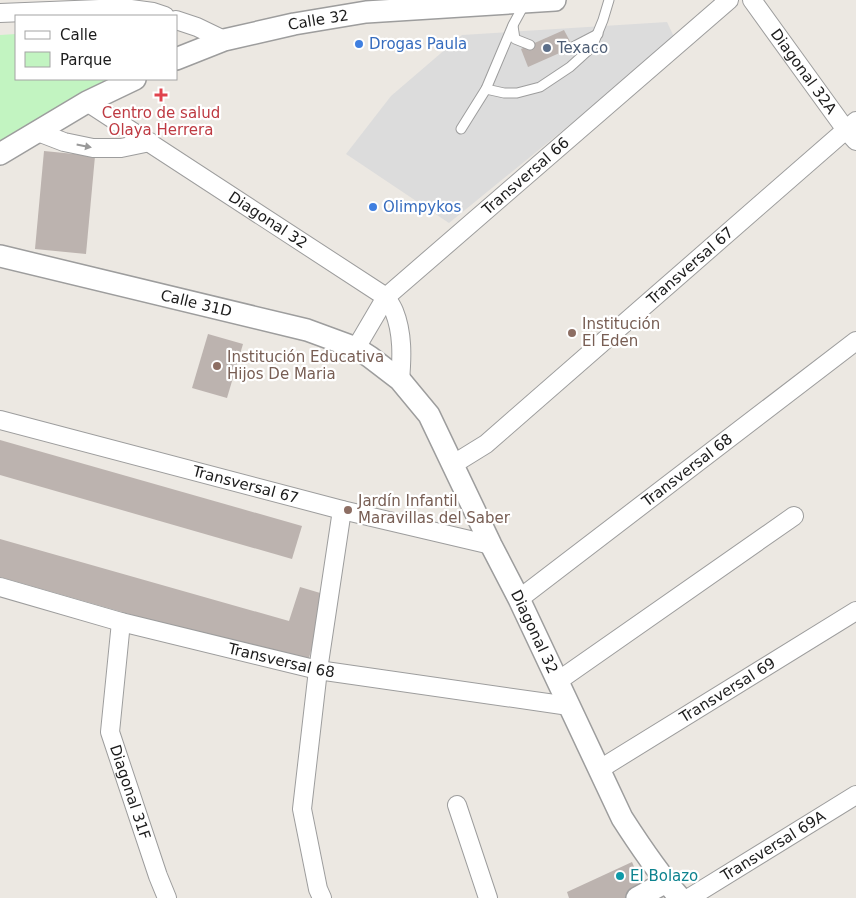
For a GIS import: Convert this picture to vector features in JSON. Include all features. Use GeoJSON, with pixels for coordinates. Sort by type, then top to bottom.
{"type":"FeatureCollection","features":[{"type":"Feature","properties":{"kind":"street","name":"Calle 32"},"geometry":{"type":"LineString","coordinates":[[178,58],[224,40],[366,6],[555,0]]}},
{"type":"Feature","properties":{"kind":"street","name":"Transversal 66"},"geometry":{"type":"LineString","coordinates":[[356,348],[386,297],[729,0]]}},
{"type":"Feature","properties":{"kind":"street","name":"Diagonal 32A"},"geometry":{"type":"LineString","coordinates":[[752,0],[853,131]]}},
{"type":"Feature","properties":{"kind":"street"},"geometry":{"type":"LineString","coordinates":[[0,14],[124,8],[162,15]]}},
{"type":"Feature","properties":{"kind":"street"},"geometry":{"type":"LineString","coordinates":[[178,21],[197,27],[224,40]]}},
{"type":"Feature","properties":{"kind":"street"},"geometry":{"type":"LineString","coordinates":[[0,154],[87,102],[133,80]]}},
{"type":"Feature","properties":{"kind":"street","name":"Diagonal 32"},"geometry":{"type":"LineString","coordinates":[[87,102],[386,297]]}},
{"type":"Feature","properties":{"kind":"street","name":"Transversal 67"},"geometry":{"type":"LineString","coordinates":[[452,465],[486,444],[853,131]]}},
{"type":"Feature","properties":{"kind":"street"},"geometry":{"type":"LineString","coordinates":[[38,132],[64,142],[93,148],[121,148],[150,142]]}},
{"type":"Feature","properties":{"kind":"street","name":"Calle 31D"},"geometry":{"type":"LineString","coordinates":[[0,256],[307,330],[356,348],[393,374]]}},
{"type":"Feature","properties":{"kind":"street"},"geometry":{"type":"LineString","coordinates":[[386,297],[394,312],[400,335],[402,358],[393,374]]}},
{"type":"Feature","properties":{"kind":"street","name":"Transversal 68"},"geometry":{"type":"LineString","coordinates":[[519,599],[856,341]]}},
{"type":"Feature","properties":{"kind":"street","name":"Diagonal 32"},"geometry":{"type":"LineString","coordinates":[[393,374],[429,415],[519,599],[622,818],[640,848],[680,898]]}},
{"type":"Feature","properties":{"kind":"street","name":"Transversal 67"},"geometry":{"type":"LineString","coordinates":[[0,420],[342,510],[491,545]]}},
{"type":"Feature","properties":{"kind":"street"},"geometry":{"type":"LineString","coordinates":[[322,898],[318,889],[302,809],[318,670],[342,510]]}},
{"type":"Feature","properties":{"kind":"street"},"geometry":{"type":"LineString","coordinates":[[558,681],[794,516]]}},
{"type":"Feature","properties":{"kind":"street","name":"Transversal 68"},"geometry":{"type":"LineString","coordinates":[[0,587],[121,622],[318,670],[569,706]]}},
{"type":"Feature","properties":{"kind":"street","name":"Transversal 69"},"geometry":{"type":"LineString","coordinates":[[600,769],[856,611]]}},
{"type":"Feature","properties":{"kind":"street","name":"Diagonal 31F"},"geometry":{"type":"LineString","coordinates":[[121,622],[110,732],[166,898]]}},
{"type":"Feature","properties":{"kind":"street","name":"Transversal 69A"},"geometry":{"type":"LineString","coordinates":[[689,898],[856,795]]}},
{"type":"Feature","properties":{"kind":"street"},"geometry":{"type":"LineString","coordinates":[[457,805],[488,898]]}},
{"type":"Feature","properties":{"kind":"street"},"geometry":{"type":"LineString","coordinates":[[637,898],[666,882]]}},
{"type":"Feature","properties":{"kind":"lane"},"geometry":{"type":"LineString","coordinates":[[486,89],[504,93],[517,93],[540,87],[570,67],[592,47],[609,0]]}},
{"type":"Feature","properties":{"kind":"lane"},"geometry":{"type":"LineString","coordinates":[[461,130],[486,89],[513,25],[526,2]]}},
{"type":"Feature","properties":{"kind":"lane"},"geometry":{"type":"LineString","coordinates":[[513,25],[515,39],[530,45]]}},
{"type":"Feature","properties":{"kind":"lane"},"geometry":{"type":"LineString","coordinates":[[573,47],[598,34]]}},
{"type":"Feature","properties":{"kind":"green space"},"geometry":{"type":"Polygon","coordinates":[[[15,34],[15,80],[116,80],[0,144],[0,35],[15,34]]]}},
{"type":"Feature","properties":{"kind":"shaded area"},"geometry":{"type":"Polygon","coordinates":[[[667,22],[675,39],[449,223],[346,154],[391,96],[462,35],[667,22]]]}},
{"type":"Feature","properties":{"kind":"building","name":"Texaco"},"geometry":{"type":"Polygon","coordinates":[[[564,30],[573,47],[528,67],[521,49],[564,30]]]}},
{"type":"Feature","properties":{"kind":"building"},"geometry":{"type":"Polygon","coordinates":[[[44,151],[95,156],[86,254],[35,249],[44,151]]]}},
{"type":"Feature","properties":{"kind":"building","name":"Institución Educativa Hijos De Maria"},"geometry":{"type":"Polygon","coordinates":[[[208,334],[243,344],[227,398],[192,388],[208,334]]]}},
{"type":"Feature","properties":{"kind":"building"},"geometry":{"type":"Polygon","coordinates":[[[0,440],[302,526],[292,559],[0,475],[0,440]]]}},
{"type":"Feature","properties":{"kind":"building"},"geometry":{"type":"Polygon","coordinates":[[[0,539],[289,621],[300,587],[327,595],[307,665],[0,577],[0,539]]]}},
{"type":"Feature","properties":{"kind":"building","name":"El Bolazo"},"geometry":{"type":"Polygon","coordinates":[[[632,862],[644,890],[625,898],[569,898],[567,892],[632,862]]]}},
{"type":"Feature","properties":{"kind":"place","name":"Drogas Paula"},"geometry":{"type":"Point","coordinates":[359,44]}},
{"type":"Feature","properties":{"kind":"place","name":"Texaco"},"geometry":{"type":"Point","coordinates":[547,48]}},
{"type":"Feature","properties":{"kind":"place","name":"Centro de salud Olaya Herrera"},"geometry":{"type":"Point","coordinates":[161,95]}},
{"type":"Feature","properties":{"kind":"place","name":"Olimpykos"},"geometry":{"type":"Point","coordinates":[373,207]}},
{"type":"Feature","properties":{"kind":"place","name":"Institución El Eden"},"geometry":{"type":"Point","coordinates":[572,333]}},
{"type":"Feature","properties":{"kind":"place","name":"Institución Educativa Hijos De Maria"},"geometry":{"type":"Point","coordinates":[217,366]}},
{"type":"Feature","properties":{"kind":"place","name":"Jardín Infantil Maravillas del Saber"},"geometry":{"type":"Point","coordinates":[348,510]}},
{"type":"Feature","properties":{"kind":"place","name":"El Bolazo"},"geometry":{"type":"Point","coordinates":[620,876]}}]}
